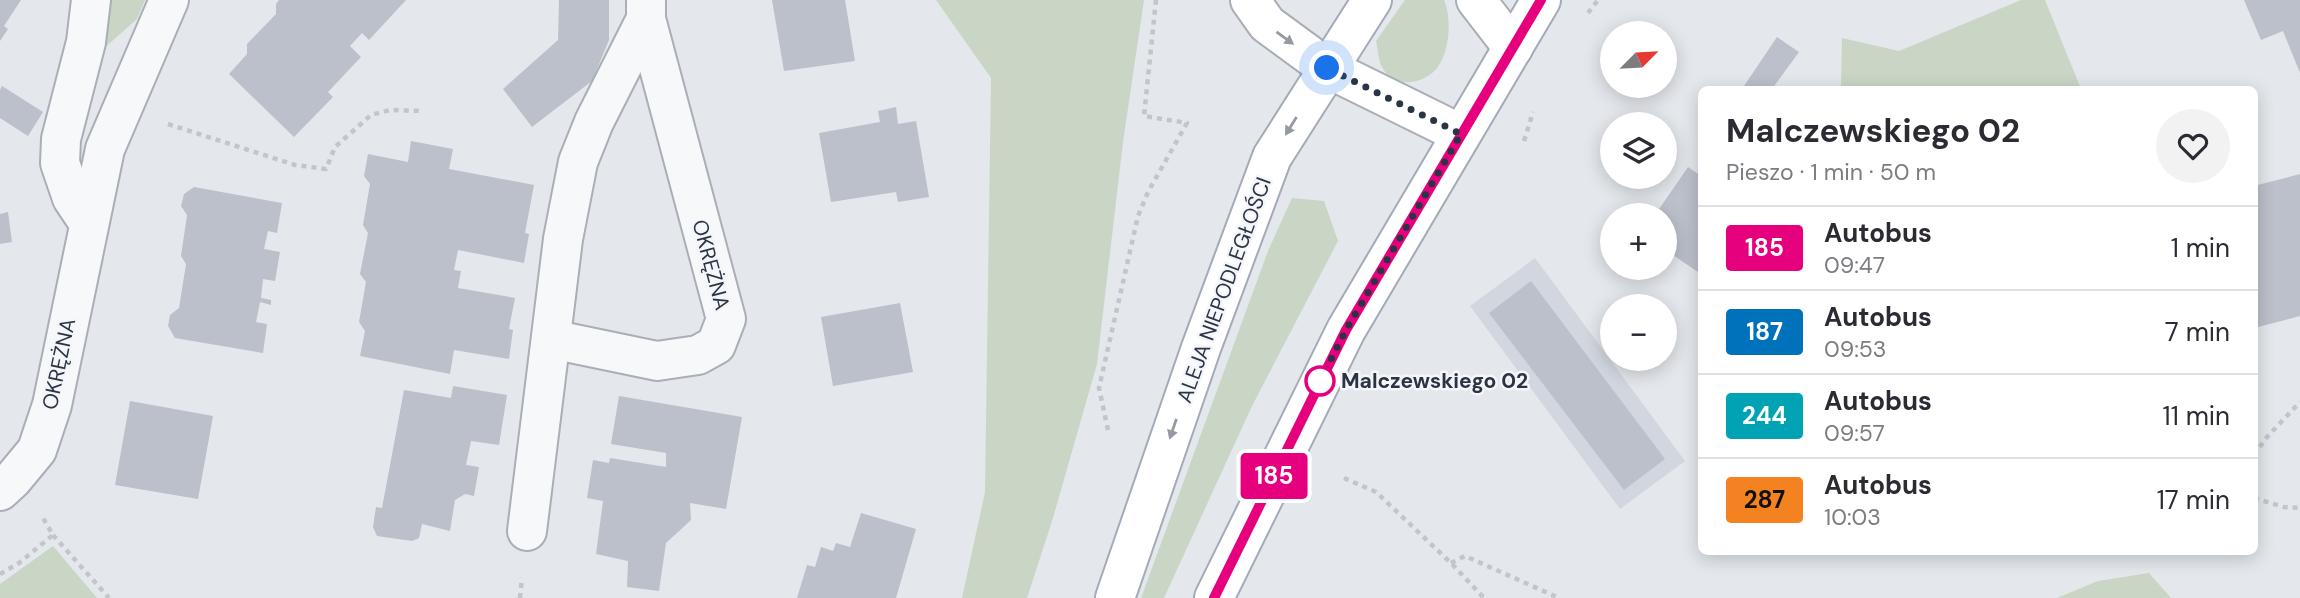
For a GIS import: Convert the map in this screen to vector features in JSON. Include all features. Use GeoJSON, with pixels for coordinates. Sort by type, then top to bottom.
{"type":"FeatureCollection","features":[{"type":"Feature","properties":{"kind":"main road"},"geometry":{"type":"LineString","coordinates":[[1250,0],[1267,24],[1327,68],[1461,134]]}},
{"type":"Feature","properties":{"kind":"main road","name":"ALEJA NIEPODLEGŁOŚCI"},"geometry":{"type":"LineString","coordinates":[[1115,598],[1201,348],[1272,157],[1372,0]]}},
{"type":"Feature","properties":{"kind":"main road"},"geometry":{"type":"LineString","coordinates":[[1476,0],[1513,48]]}},
{"type":"Feature","properties":{"kind":"main road"},"geometry":{"type":"LineString","coordinates":[[1213,598],[1346,330],[1541,0]]}},
{"type":"Feature","properties":{"kind":"street"},"geometry":{"type":"LineString","coordinates":[[88,222],[72,198],[60,163],[61,139],[86,42],[91,0]]}},
{"type":"Feature","properties":{"kind":"street","name":"OKRĘŻNA"},"geometry":{"type":"LineString","coordinates":[[0,491],[37,450],[52,405],[105,149],[169,0]]}},
{"type":"Feature","properties":{"kind":"street","name":"OKRĘŻNA"},"geometry":{"type":"LineString","coordinates":[[527,531],[563,239],[578,162],[646,10]]}},
{"type":"Feature","properties":{"kind":"street","name":"OKRĘŻNA"},"geometry":{"type":"LineString","coordinates":[[551,339],[657,361],[698,355],[716,345],[726,319],[646,10]]}},
{"type":"Feature","properties":{"kind":"path"},"geometry":{"type":"LineString","coordinates":[[1108,429],[1098,388],[1138,216],[1148,192],[1187,123],[1144,116],[1156,0]]}},
{"type":"Feature","properties":{"kind":"path"},"geometry":{"type":"LineString","coordinates":[[164,123],[295,165],[326,169],[335,147],[371,115],[390,110],[423,111]]}},
{"type":"Feature","properties":{"kind":"path"},"geometry":{"type":"LineString","coordinates":[[2258,444],[2300,402]]}},
{"type":"Feature","properties":{"kind":"path"},"geometry":{"type":"LineString","coordinates":[[1344,478],[1376,492],[1484,598]]}},
{"type":"Feature","properties":{"kind":"path"},"geometry":{"type":"LineString","coordinates":[[2258,499],[2284,507],[2300,508]]}},
{"type":"Feature","properties":{"kind":"path"},"geometry":{"type":"LineString","coordinates":[[53,535],[109,598]]}},
{"type":"Feature","properties":{"kind":"path"},"geometry":{"type":"LineString","coordinates":[[1451,563],[1465,556],[1559,598]]}},
{"type":"Feature","properties":{"kind":"shaded area"},"geometry":{"type":"Polygon","coordinates":[[[1535,258],[1600,346],[1600,371],[1618,371],[1685,461],[1620,509],[1470,306],[1535,258]]]}},
{"type":"Feature","properties":{"kind":"green space"},"geometry":{"type":"Polygon","coordinates":[[[107,0],[145,0],[137,19],[102,50],[107,0]]]}},
{"type":"Feature","properties":{"kind":"green space"},"geometry":{"type":"Polygon","coordinates":[[[936,0],[1144,0],[1123,142],[1097,364],[1027,598],[962,598],[985,492],[991,78],[936,0]]]}},
{"type":"Feature","properties":{"kind":"green space"},"geometry":{"type":"Polygon","coordinates":[[[1405,0],[1444,0],[1449,25],[1445,53],[1437,68],[1424,78],[1408,82],[1393,79],[1387,74],[1381,64],[1376,41],[1405,0]]]}},
{"type":"Feature","properties":{"kind":"green space"},"geometry":{"type":"Polygon","coordinates":[[[2021,0],[2045,0],[2080,86],[1841,86],[1842,38],[1899,51],[2021,0]]]}},
{"type":"Feature","properties":{"kind":"green space"},"geometry":{"type":"Polygon","coordinates":[[[1292,198],[1324,201],[1338,241],[1252,406],[1164,598],[1141,598],[1268,251],[1292,198]]]}},
{"type":"Feature","properties":{"kind":"green space"},"geometry":{"type":"Polygon","coordinates":[[[53,546],[97,598],[0,598],[0,584],[53,546]]]}},
{"type":"Feature","properties":{"kind":"green space"},"geometry":{"type":"Polygon","coordinates":[[[2149,573],[2171,598],[2057,598],[2098,581],[2149,573]]]}},
{"type":"Feature","properties":{"kind":"building"},"geometry":{"type":"Polygon","coordinates":[[[0,0],[21,0],[4,26],[8,29],[0,41],[0,0]]]}},
{"type":"Feature","properties":{"kind":"building"},"geometry":{"type":"Polygon","coordinates":[[[279,0],[406,0],[369,40],[362,33],[350,46],[361,57],[328,92],[333,97],[294,137],[229,74],[247,54],[247,44],[276,14],[279,0]]]}},
{"type":"Feature","properties":{"kind":"building"},"geometry":{"type":"Polygon","coordinates":[[[559,0],[609,0],[609,40],[592,81],[532,127],[503,89],[558,40],[559,0]]]}},
{"type":"Feature","properties":{"kind":"building"},"geometry":{"type":"Polygon","coordinates":[[[772,0],[845,0],[855,61],[784,71],[772,0]]]}},
{"type":"Feature","properties":{"kind":"building"},"geometry":{"type":"Polygon","coordinates":[[[2244,0],[2300,0],[2300,73],[2283,31],[2261,40],[2244,0]]]}},
{"type":"Feature","properties":{"kind":"building"},"geometry":{"type":"Polygon","coordinates":[[[1777,37],[1799,52],[1774,86],[1744,86],[1777,37]]]}},
{"type":"Feature","properties":{"kind":"building"},"geometry":{"type":"Polygon","coordinates":[[[2,86],[43,112],[28,136],[0,118],[2,86]]]}},
{"type":"Feature","properties":{"kind":"building"},"geometry":{"type":"Polygon","coordinates":[[[896,107],[898,124],[916,121],[929,197],[898,202],[896,192],[831,202],[819,133],[880,122],[878,111],[896,107]]]}},
{"type":"Feature","properties":{"kind":"building"},"geometry":{"type":"Polygon","coordinates":[[[411,141],[453,149],[449,169],[534,185],[525,233],[529,234],[524,263],[458,250],[454,270],[461,271],[458,288],[515,298],[509,329],[513,330],[509,359],[454,350],[450,374],[360,356],[365,331],[359,322],[366,282],[360,274],[368,233],[363,225],[370,184],[364,176],[368,154],[408,162],[411,141]]]}},
{"type":"Feature","properties":{"kind":"building"},"geometry":{"type":"Polygon","coordinates":[[[1688,167],[1698,174],[1698,272],[1677,258],[1677,203],[1663,203],[1673,189],[1677,189],[1677,183],[1688,167]]]}},
{"type":"Feature","properties":{"kind":"building"},"geometry":{"type":"Polygon","coordinates":[[[2300,174],[2300,316],[2258,327],[2258,185],[2300,174]]]}},
{"type":"Feature","properties":{"kind":"building"},"geometry":{"type":"Polygon","coordinates":[[[194,187],[282,203],[277,233],[268,231],[264,249],[280,252],[275,281],[263,279],[261,298],[271,300],[271,305],[260,302],[256,322],[267,324],[263,353],[175,338],[168,326],[170,315],[179,308],[186,264],[181,256],[187,215],[181,206],[184,194],[194,187]]]}},
{"type":"Feature","properties":{"kind":"building"},"geometry":{"type":"Polygon","coordinates":[[[8,212],[12,242],[0,244],[0,214],[8,212]]]}},
{"type":"Feature","properties":{"kind":"building"},"geometry":{"type":"Polygon","coordinates":[[[1531,281],[1665,459],[1624,490],[1489,313],[1531,281]]]}},
{"type":"Feature","properties":{"kind":"building"},"geometry":{"type":"Polygon","coordinates":[[[900,303],[913,372],[833,386],[821,317],[900,303]]]}},
{"type":"Feature","properties":{"kind":"building"},"geometry":{"type":"Polygon","coordinates":[[[453,386],[507,395],[499,445],[471,441],[466,465],[479,467],[474,496],[465,494],[455,500],[450,531],[422,524],[419,538],[412,541],[377,536],[373,527],[376,507],[382,508],[404,390],[451,398],[453,386]]]}},
{"type":"Feature","properties":{"kind":"building"},"geometry":{"type":"Polygon","coordinates":[[[619,396],[742,417],[726,509],[690,503],[691,520],[666,543],[659,591],[627,587],[628,561],[596,554],[603,501],[587,498],[593,460],[609,463],[610,458],[666,467],[666,453],[611,444],[619,396]]]}},
{"type":"Feature","properties":{"kind":"building"},"geometry":{"type":"Polygon","coordinates":[[[130,401],[213,416],[198,499],[115,485],[130,401]]]}},
{"type":"Feature","properties":{"kind":"building"},"geometry":{"type":"Polygon","coordinates":[[[861,513],[916,529],[896,598],[797,598],[807,565],[815,567],[821,547],[833,551],[836,543],[850,547],[861,513]]]}},
{"type":"Feature","properties":{"kind":"bus line","name":"185"},"geometry":{"type":"LineString","coordinates":[[1214,598],[1346,330],[1541,0]]}},
{"type":"Feature","properties":{"kind":"place","name":"Malczewskiego 02"},"geometry":{"type":"Point","coordinates":[1320,381]}},
{"type":"Feature","properties":{"kind":"route"},"geometry":{"type":"LineString","coordinates":[[1320,381],[1346,330],[1461,134],[1327,68]]}}]}
